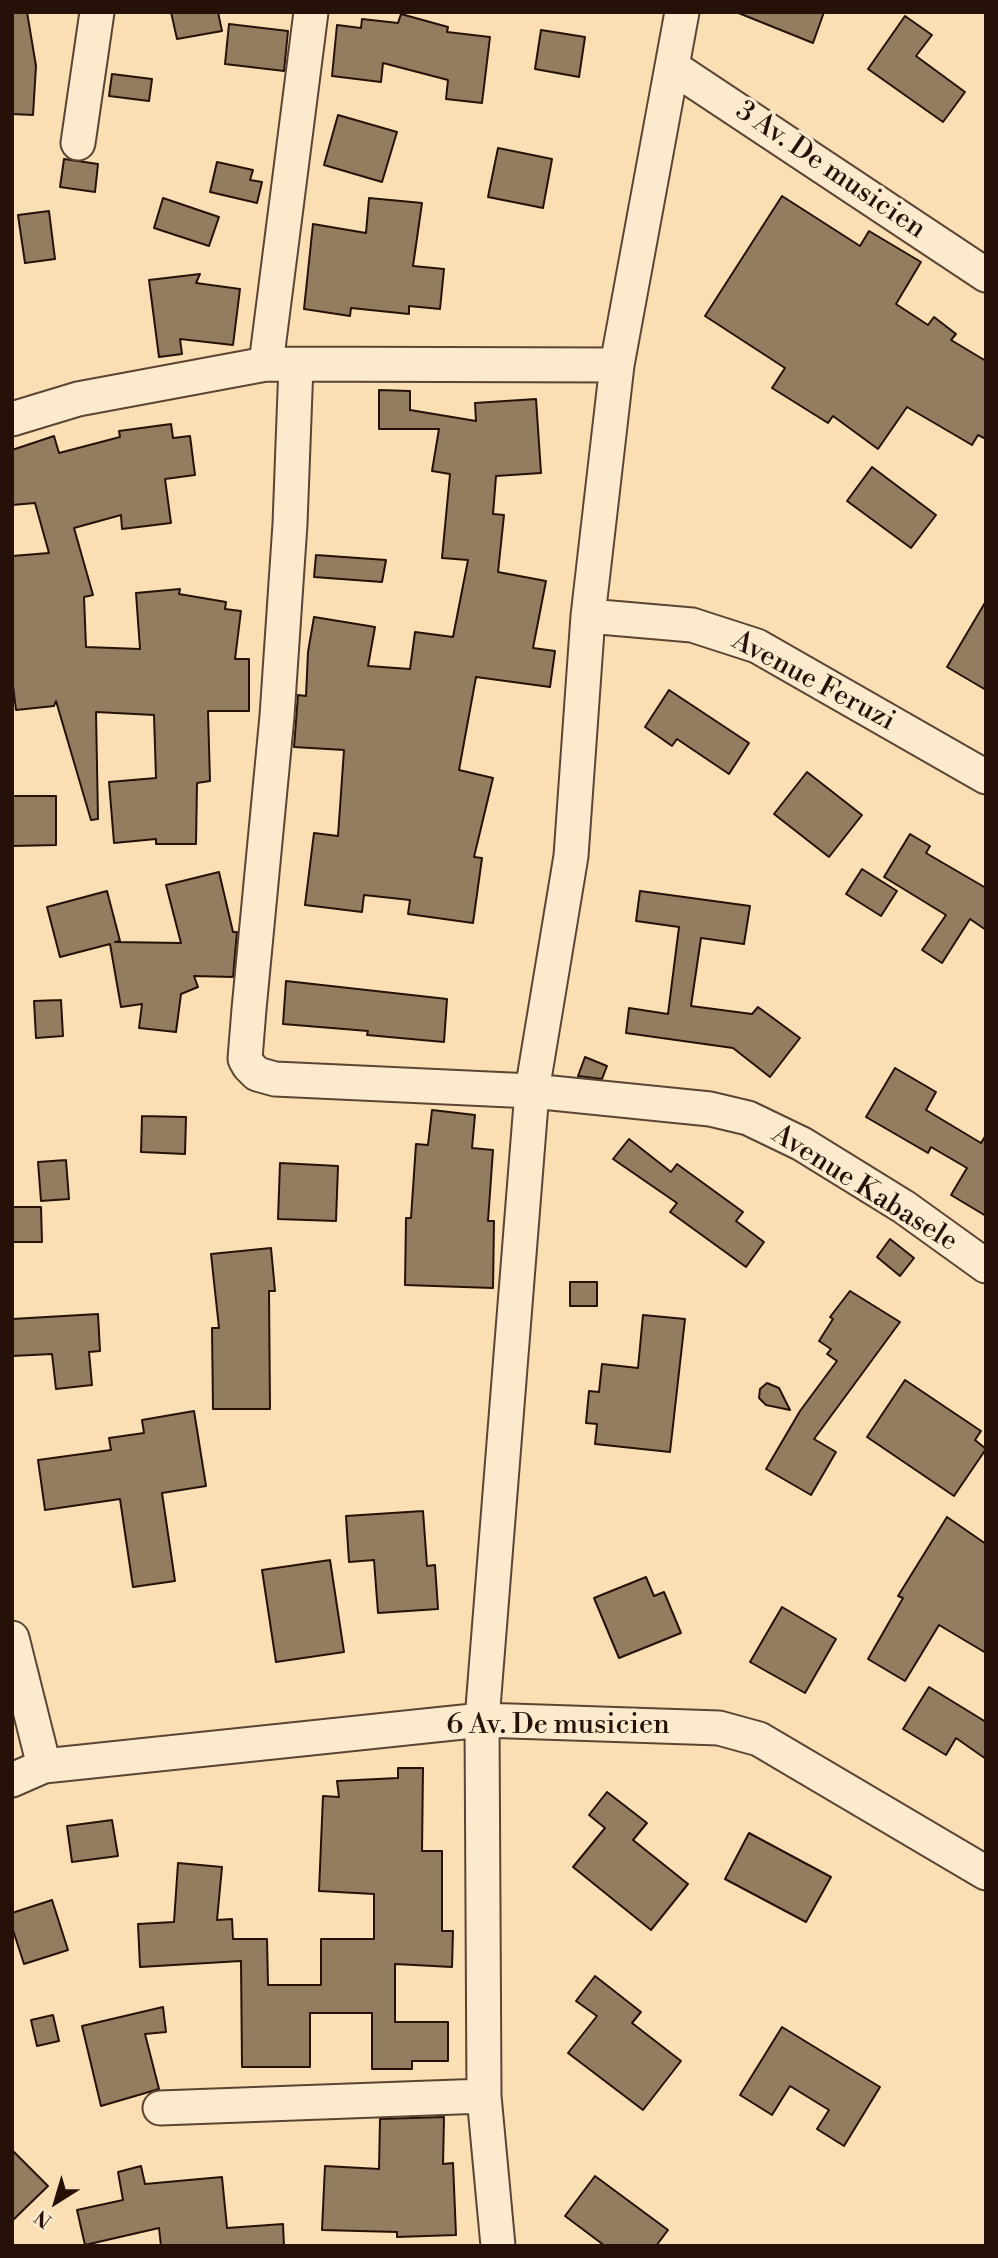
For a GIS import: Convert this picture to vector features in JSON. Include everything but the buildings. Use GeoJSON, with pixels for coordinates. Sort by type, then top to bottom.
{"type":"FeatureCollection","features":[{"type":"Feature","properties":{"kind":"street"},"geometry":{"type":"LineString","coordinates":[[78,143],[97,12]]}},
{"type":"Feature","properties":{"kind":"street","name":"Avenue Kabasele"},"geometry":{"type":"LineString","coordinates":[[311,12],[281,364],[290,524],[277,716],[245,1059],[257,1074],[275,1079],[532,1091],[710,1109],[748,1118],[802,1144],[904,1207],[986,1266]]}},
{"type":"Feature","properties":{"kind":"street"},"geometry":{"type":"LineString","coordinates":[[498,2246],[484,2096],[482,1720],[532,1091],[571,856],[588,616],[617,365],[674,68],[682,12]]}},
{"type":"Feature","properties":{"kind":"street","name":"3 Av. De musicien"},"geometry":{"type":"LineString","coordinates":[[674,68],[986,275]]}},
{"type":"Feature","properties":{"kind":"street"},"geometry":{"type":"LineString","coordinates":[[12,419],[78,399],[281,364],[404,362],[617,365]]}},
{"type":"Feature","properties":{"kind":"street","name":"Avenue Feruzi"},"geometry":{"type":"LineString","coordinates":[[588,616],[692,625],[757,646],[986,777]]}},
{"type":"Feature","properties":{"kind":"street"},"geometry":{"type":"LineString","coordinates":[[12,1638],[44,1766]]}},
{"type":"Feature","properties":{"kind":"street","name":"6 Av. De musicien"},"geometry":{"type":"LineString","coordinates":[[12,1780],[44,1766],[482,1720],[719,1728],[759,1739],[986,1873]]}},
{"type":"Feature","properties":{"kind":"street"},"geometry":{"type":"LineString","coordinates":[[160,2108],[484,2096]]}}]}
